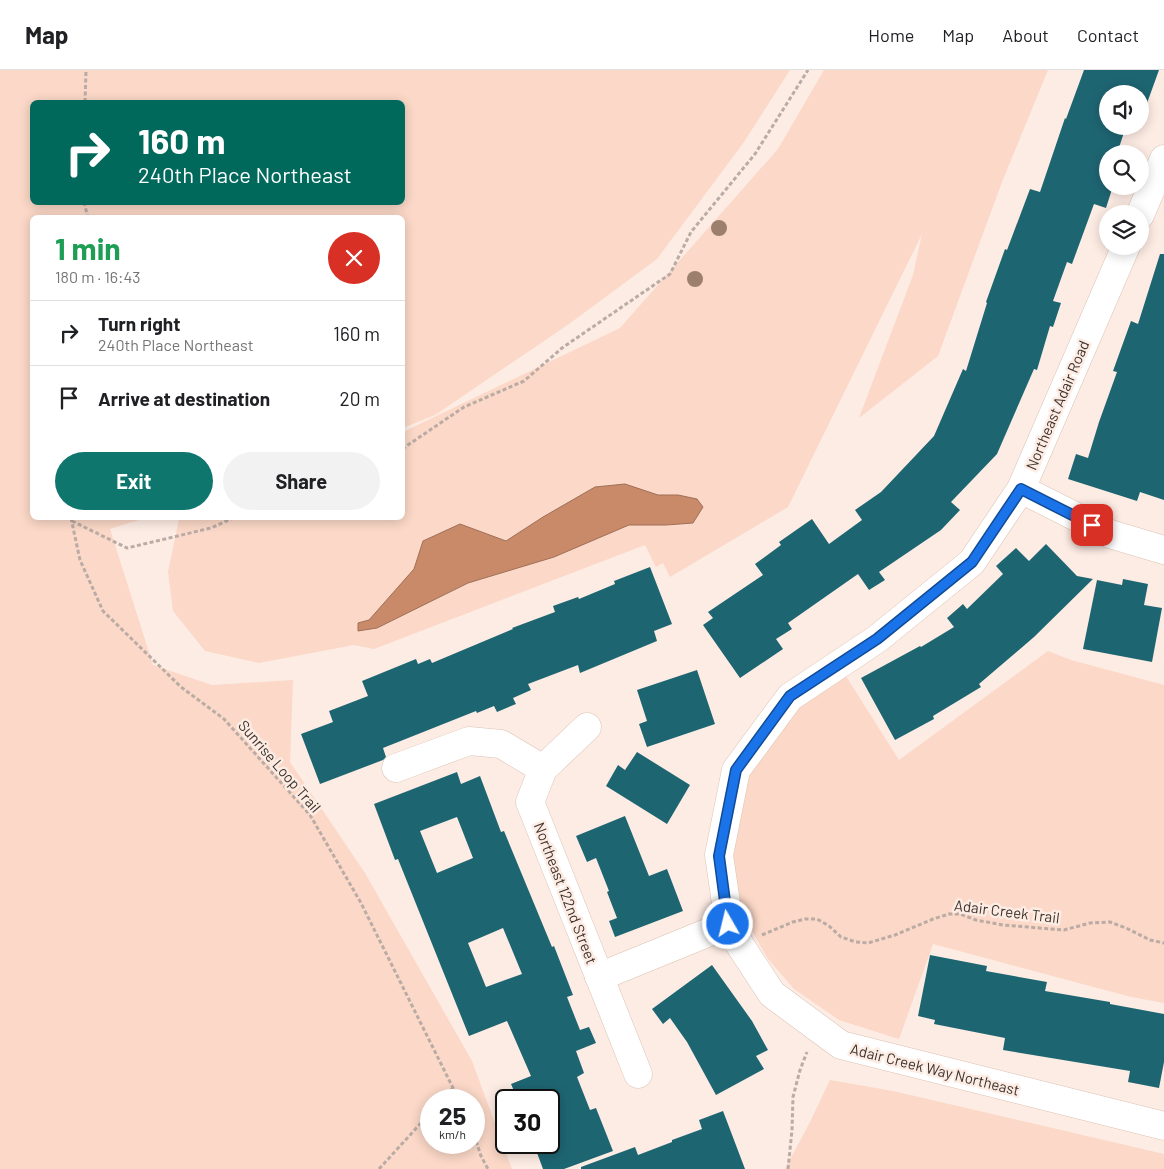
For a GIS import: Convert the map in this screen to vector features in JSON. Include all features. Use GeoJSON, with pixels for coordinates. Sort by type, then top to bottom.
{"type":"FeatureCollection","features":[{"type":"Feature","properties":{"kind":"street"},"geometry":{"type":"LineString","coordinates":[[1144,205],[1164,159]]}},
{"type":"Feature","properties":{"kind":"street","name":"Northeast Adair Road"},"geometry":{"type":"LineString","coordinates":[[734,935],[719,856],[736,770],[790,696],[877,639],[972,562],[1021,489],[1122,255]]}},
{"type":"Feature","properties":{"kind":"street"},"geometry":{"type":"LineString","coordinates":[[1021,489],[1110,534],[1164,550]]}},
{"type":"Feature","properties":{"kind":"street","name":"Northeast 122nd Street"},"geometry":{"type":"LineString","coordinates":[[587,727],[543,769],[530,802],[638,1074]]}},
{"type":"Feature","properties":{"kind":"street"},"geometry":{"type":"LineString","coordinates":[[396,768],[469,741],[501,744],[543,769]]}},
{"type":"Feature","properties":{"kind":"street"},"geometry":{"type":"LineString","coordinates":[[599,977],[734,935]]}},
{"type":"Feature","properties":{"kind":"street","name":"Adair Creek Way Northeast"},"geometry":{"type":"LineString","coordinates":[[734,935],[772,994],[841,1045],[1164,1126]]}},
{"type":"Feature","properties":{"kind":"path"},"geometry":{"type":"LineString","coordinates":[[85,100],[86,70]]}},
{"type":"Feature","properties":{"kind":"path"},"geometry":{"type":"LineString","coordinates":[[405,447],[464,407],[524,381],[562,348],[670,274],[691,232],[755,154],[808,70]]}},
{"type":"Feature","properties":{"kind":"path"},"geometry":{"type":"LineString","coordinates":[[72,520],[127,548],[211,528],[229,520]]}},
{"type":"Feature","properties":{"kind":"path","name":"Sunrise Loop Trail"},"geometry":{"type":"LineString","coordinates":[[72,520],[80,560],[102,611],[181,687],[224,718],[310,815],[361,903],[453,1088]]}},
{"type":"Feature","properties":{"kind":"path","name":"Adair Creek Trail"},"geometry":{"type":"LineString","coordinates":[[734,935],[805,919],[817,919],[829,926],[841,937],[856,942],[868,943],[895,935],[933,919],[949,914],[960,914],[976,920],[1003,925],[1064,930],[1090,923],[1110,922],[1150,940],[1164,943]]}},
{"type":"Feature","properties":{"kind":"path"},"geometry":{"type":"LineString","coordinates":[[788,1169],[794,1097],[800,1070],[810,1045]]}},
{"type":"Feature","properties":{"kind":"path"},"geometry":{"type":"LineString","coordinates":[[380,1169],[420,1124]]}},
{"type":"Feature","properties":{"kind":"path"},"geometry":{"type":"LineString","coordinates":[[480,1154],[488,1169]]}},
{"type":"Feature","properties":{"kind":"shaded area"},"geometry":{"type":"Polygon","coordinates":[[[0,70],[790,70],[744,142],[657,259],[569,324],[435,415],[405,427],[405,215],[30,215],[30,520],[139,520],[110,529],[153,665],[212,685],[293,680],[290,762],[365,873],[472,1061],[482,1089],[420,1089],[420,1154],[485,1154],[485,1096],[495,1123],[495,1154],[506,1154],[512,1169],[0,1169],[0,70]]]}},
{"type":"Feature","properties":{"kind":"shaded area"},"geometry":{"type":"Polygon","coordinates":[[[824,70],[1048,70],[1002,182],[938,356],[859,418],[913,275],[922,234],[788,507],[670,577],[663,563],[656,567],[645,545],[374,649],[354,645],[259,663],[205,651],[173,611],[168,572],[179,520],[405,520],[405,431],[620,328],[778,149],[824,70]]]}},
{"type":"Feature","properties":{"kind":"shaded area"},"geometry":{"type":"Polygon","coordinates":[[[625,484],[658,495],[678,495],[697,499],[703,507],[693,523],[629,525],[554,557],[468,583],[377,628],[358,631],[358,623],[369,620],[414,569],[423,541],[460,524],[506,541],[595,487],[625,484]]]}},
{"type":"Feature","properties":{"kind":"shaded area"},"geometry":{"type":"Polygon","coordinates":[[[1048,651],[1071,660],[1164,685],[1164,1003],[1131,997],[933,944],[899,1039],[839,1020],[794,989],[768,959],[742,912],[735,883],[732,842],[753,759],[797,706],[844,673],[899,760],[1048,651]]]}},
{"type":"Feature","properties":{"kind":"shaded area"},"geometry":{"type":"Polygon","coordinates":[[[830,1080],[893,1091],[1164,1154],[1164,1169],[785,1169],[830,1080]]]}},
{"type":"Feature","properties":{"kind":"building"},"geometry":{"type":"Polygon","coordinates":[[[1084,70],[1159,70],[1149,98],[1149,85],[1099,85],[1099,135],[1123,135],[1120,145],[1099,145],[1099,195],[1110,195],[1107,205],[1094,204],[1072,264],[1067,262],[1053,301],[1061,303],[1053,327],[1050,326],[1037,370],[1034,369],[997,454],[951,502],[960,510],[941,530],[879,572],[885,580],[869,590],[858,574],[788,623],[792,629],[776,639],[783,649],[740,678],[703,625],[713,618],[708,612],[763,575],[755,564],[781,545],[779,542],[812,519],[829,544],[862,520],[855,510],[881,492],[934,436],[963,369],[966,371],[986,302],[1005,249],[1007,250],[1030,189],[1040,192],[1084,70]]]}},
{"type":"Feature","properties":{"kind":"building"},"geometry":{"type":"Polygon","coordinates":[[[1160,254],[1164,254],[1164,500],[1140,492],[1137,501],[1068,479],[1076,454],[1088,458],[1117,372],[1113,371],[1131,321],[1138,324],[1160,254]]]}},
{"type":"Feature","properties":{"kind":"building"},"geometry":{"type":"Polygon","coordinates":[[[1046,544],[1077,576],[1093,579],[1034,637],[979,684],[981,687],[933,716],[934,719],[895,740],[861,678],[921,647],[954,627],[947,618],[963,604],[967,609],[1003,574],[996,566],[1016,548],[1029,561],[1046,544]]]}},
{"type":"Feature","properties":{"kind":"building"},"geometry":{"type":"Polygon","coordinates":[[[650,567],[672,624],[654,631],[657,641],[580,673],[578,665],[528,684],[531,690],[513,698],[516,704],[497,712],[494,706],[477,713],[476,711],[383,748],[386,757],[383,760],[320,784],[301,734],[333,722],[329,711],[368,696],[362,681],[416,659],[418,664],[430,659],[432,663],[512,628],[555,612],[553,606],[578,597],[579,599],[615,584],[614,581],[650,567]]]}},
{"type":"Feature","properties":{"kind":"building"},"geometry":{"type":"Polygon","coordinates":[[[1123,579],[1148,584],[1144,605],[1162,608],[1152,662],[1083,649],[1097,580],[1122,585],[1123,579]]]}},
{"type":"Feature","properties":{"kind":"building"},"geometry":{"type":"Polygon","coordinates":[[[697,670],[715,724],[647,747],[639,724],[647,721],[637,690],[697,670]]]}},
{"type":"Feature","properties":{"kind":"building"},"geometry":{"type":"Polygon","coordinates":[[[637,752],[690,785],[667,824],[606,786],[618,765],[625,770],[637,752]]]}},
{"type":"Feature","properties":{"kind":"building"},"geometry":{"type":"Polygon","coordinates":[[[457,772],[461,784],[480,776],[501,832],[504,831],[552,947],[554,946],[573,995],[567,997],[580,1030],[589,1027],[596,1043],[576,1051],[584,1073],[577,1077],[590,1110],[596,1108],[613,1151],[564,1169],[543,1169],[537,1154],[560,1154],[560,1089],[513,1089],[511,1084],[531,1076],[507,1021],[469,1036],[398,859],[395,860],[374,804],[457,772]],[[457,817],[420,831],[437,873],[473,858],[457,817]],[[503,928],[468,943],[486,987],[522,974],[503,928]]]}},
{"type":"Feature","properties":{"kind":"building"},"geometry":{"type":"Polygon","coordinates":[[[625,816],[649,876],[667,869],[683,911],[615,937],[609,921],[617,918],[607,892],[609,891],[596,858],[587,862],[576,836],[625,816]]]}},
{"type":"Feature","properties":{"kind":"building"},"geometry":{"type":"Polygon","coordinates":[[[930,955],[987,966],[986,971],[1047,982],[1045,991],[1110,1002],[1110,1004],[1164,1014],[1164,1062],[1159,1088],[1128,1082],[1130,1071],[1003,1050],[1005,1038],[934,1024],[935,1020],[918,1016],[930,955]]]}},
{"type":"Feature","properties":{"kind":"building"},"geometry":{"type":"Polygon","coordinates":[[[712,965],[752,1021],[768,1050],[756,1056],[764,1069],[716,1095],[687,1042],[670,1018],[663,1024],[652,1009],[712,965]]]}},
{"type":"Feature","properties":{"kind":"building"},"geometry":{"type":"Polygon","coordinates":[[[723,1111],[745,1169],[581,1169],[581,1167],[635,1147],[638,1155],[672,1142],[672,1140],[702,1129],[699,1120],[723,1111]]]}},
{"type":"Feature","properties":{"kind":"route"},"geometry":{"type":"LineString","coordinates":[[728,924],[719,856],[736,770],[790,696],[877,639],[972,562],[1021,489],[1092,525]]}}]}
